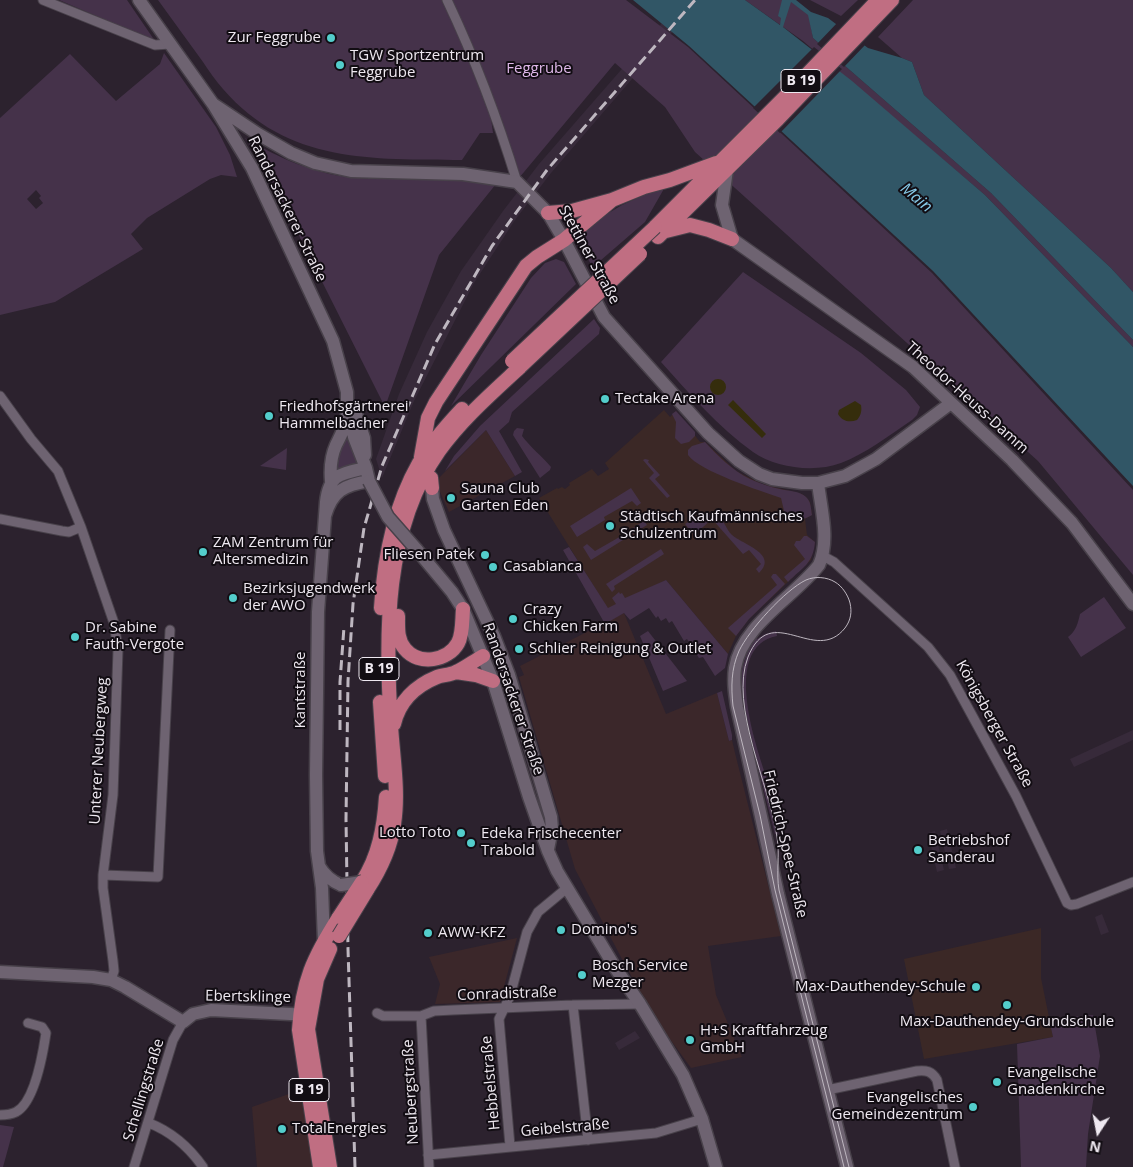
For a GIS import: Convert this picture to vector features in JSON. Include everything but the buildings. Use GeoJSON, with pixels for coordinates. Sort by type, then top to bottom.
{"type":"FeatureCollection","features":[{"type":"Feature","properties":{"kind":"main road","name":"Randersackerer Straße"},"geometry":{"type":"LineString","coordinates":[[139,0],[213,104],[252,168],[333,341],[354,438],[369,481],[388,516],[428,562],[463,609],[493,681],[548,851],[557,871],[616,970],[640,1004],[683,1075],[702,1119],[716,1167]]}},
{"type":"Feature","properties":{"kind":"main road","name":"B 19"},"geometry":{"type":"LineString","coordinates":[[320,1167],[299,1030],[323,963],[339,936],[380,844],[387,794],[379,670],[382,588],[388,547],[404,495],[419,463],[442,430],[465,405],[516,364],[663,232],[795,87],[878,0]]}},
{"type":"Feature","properties":{"kind":"main road","name":"B 19"},"geometry":{"type":"LineString","coordinates":[[330,1167],[305,1014],[307,978],[313,961],[339,917],[364,883],[378,872],[387,851],[394,824],[396,796],[388,656],[392,594],[397,556],[409,510],[428,469],[439,451],[469,414],[516,364],[654,227],[724,165],[892,0]]}},
{"type":"Feature","properties":{"kind":"main road"},"geometry":{"type":"LineString","coordinates":[[213,104],[258,134],[315,163],[351,171],[463,174],[512,181]]}},
{"type":"Feature","properties":{"kind":"main road"},"geometry":{"type":"LineString","coordinates":[[548,213],[572,211],[612,200],[644,187],[724,165],[722,205],[732,239]]}},
{"type":"Feature","properties":{"kind":"main road","name":"Stettiner Straße"},"geometry":{"type":"LineString","coordinates":[[512,181],[548,213],[604,317],[708,433],[738,461],[760,474],[787,482],[818,483],[845,476],[860,469],[884,453],[951,403]]}},
{"type":"Feature","properties":{"kind":"main road"},"geometry":{"type":"LineString","coordinates":[[419,463],[428,418],[436,402],[526,266],[564,240],[612,200]]}},
{"type":"Feature","properties":{"kind":"main road"},"geometry":{"type":"LineString","coordinates":[[663,232],[690,225],[732,239]]}},
{"type":"Feature","properties":{"kind":"main road","name":"Theodor-Heuss-Damm"},"geometry":{"type":"LineString","coordinates":[[732,239],[913,367],[1012,460],[1072,523],[1133,604]]}},
{"type":"Feature","properties":{"kind":"main road","name":"Kantstraße"},"geometry":{"type":"LineString","coordinates":[[324,942],[322,888],[318,863],[316,784],[318,612],[327,492],[331,481],[332,461],[346,421],[347,401]]}},
{"type":"Feature","properties":{"kind":"main road"},"geometry":{"type":"LineString","coordinates":[[439,451],[433,467],[432,483],[418,510],[402,576],[398,624],[399,638],[404,648],[412,655],[433,660],[451,652],[461,637],[463,609]]}},
{"type":"Feature","properties":{"kind":"main road"},"geometry":{"type":"LineString","coordinates":[[331,481],[335,477],[366,468]]}},
{"type":"Feature","properties":{"kind":"main road","name":"Kantstraße"},"geometry":{"type":"LineString","coordinates":[[325,516],[328,506],[342,489],[352,484],[369,481]]}},
{"type":"Feature","properties":{"kind":"main road","name":"Randersackerer Straße"},"geometry":{"type":"LineString","coordinates":[[432,483],[434,499],[444,530],[494,636],[515,695],[551,817],[552,829],[548,851]]}},
{"type":"Feature","properties":{"kind":"main road"},"geometry":{"type":"LineString","coordinates":[[818,483],[825,544],[823,556]]}},
{"type":"Feature","properties":{"kind":"main road","name":"Friedrich-Spee-Straße"},"geometry":{"type":"LineString","coordinates":[[823,556],[812,574],[747,639],[738,655],[734,679],[737,707],[776,885],[847,1167]]}},
{"type":"Feature","properties":{"kind":"main road"},"geometry":{"type":"LineString","coordinates":[[392,735],[397,711],[412,692],[421,685],[437,677],[456,672],[483,656]]}},
{"type":"Feature","properties":{"kind":"main road"},"geometry":{"type":"LineString","coordinates":[[456,672],[476,675],[493,681]]}},
{"type":"Feature","properties":{"kind":"main road"},"geometry":{"type":"LineString","coordinates":[[318,863],[326,876],[332,882],[341,886],[364,883]]}},
{"type":"Feature","properties":{"kind":"main road"},"geometry":{"type":"LineString","coordinates":[[0,972],[93,977],[111,980],[183,1022]]}},
{"type":"Feature","properties":{"kind":"main road","name":"Ebertsklinge"},"geometry":{"type":"LineString","coordinates":[[183,1022],[193,1014],[211,1010],[305,1014]]}},
{"type":"Feature","properties":{"kind":"street"},"geometry":{"type":"LineString","coordinates":[[43,0],[155,45],[170,44]]}},
{"type":"Feature","properties":{"kind":"street"},"geometry":{"type":"LineString","coordinates":[[448,0],[496,116],[512,181]]}},
{"type":"Feature","properties":{"kind":"street","name":"Unterer Neubergweg"},"geometry":{"type":"LineString","coordinates":[[0,396],[31,439],[58,471],[81,527],[114,623],[118,650],[113,795],[103,876],[114,971],[111,980]]}},
{"type":"Feature","properties":{"kind":"street"},"geometry":{"type":"LineString","coordinates":[[0,519],[69,532],[81,527]]}},
{"type":"Feature","properties":{"kind":"street","name":"Königsberger Straße"},"geometry":{"type":"LineString","coordinates":[[823,556],[834,562],[928,647],[950,675],[1012,790],[1067,903],[1071,905],[1077,904],[1133,882]]}},
{"type":"Feature","properties":{"kind":"street"},"geometry":{"type":"LineString","coordinates":[[103,876],[158,877],[170,630]]}},
{"type":"Feature","properties":{"kind":"street","name":"Hebbelstraße"},"geometry":{"type":"LineString","coordinates":[[510,1146],[499,1019],[510,996],[526,932],[538,912],[567,888]]}},
{"type":"Feature","properties":{"kind":"street","name":"Conradistraße"},"geometry":{"type":"LineString","coordinates":[[377,1014],[383,1016],[421,1016],[434,1012],[504,1008],[640,1004]]}},
{"type":"Feature","properties":{"kind":"street"},"geometry":{"type":"LineString","coordinates":[[573,1005],[588,1140]]}},
{"type":"Feature","properties":{"kind":"street","name":"Neubergstraße"},"geometry":{"type":"LineString","coordinates":[[421,1016],[429,1167]]}},
{"type":"Feature","properties":{"kind":"street","name":"Schellingstraße"},"geometry":{"type":"LineString","coordinates":[[134,1167],[173,1040],[183,1022]]}},
{"type":"Feature","properties":{"kind":"street"},"geometry":{"type":"LineString","coordinates":[[0,1115],[16,1112],[31,1096],[46,1033],[42,1027],[28,1023]]}},
{"type":"Feature","properties":{"kind":"street"},"geometry":{"type":"LineString","coordinates":[[827,1090],[917,1071],[931,1072],[937,1080],[955,1167]]}},
{"type":"Feature","properties":{"kind":"street","name":"Geibelstraße"},"geometry":{"type":"LineString","coordinates":[[428,1155],[656,1133],[702,1119]]}},
{"type":"Feature","properties":{"kind":"street"},"geometry":{"type":"LineString","coordinates":[[149,1123],[175,1137],[190,1149],[203,1167]]}},
{"type":"Feature","properties":{"kind":"shaded area"},"geometry":{"type":"Polygon","coordinates":[[[682,0],[700,0],[551,173],[515,220],[474,283],[414,401],[382,478],[376,459],[399,394],[427,332],[461,271],[539,164],[682,0]]]}},
{"type":"Feature","properties":{"kind":"shaded area"},"geometry":{"type":"Polygon","coordinates":[[[664,410],[670,417],[676,411],[700,442],[705,442],[736,471],[762,484],[802,494],[810,502],[812,515],[805,519],[807,535],[815,542],[811,560],[749,619],[736,636],[728,654],[666,580],[608,609],[539,498],[557,488],[562,487],[565,489],[570,485],[569,483],[592,469],[598,476],[609,469],[605,463],[664,410]]]}},
{"type":"Feature","properties":{"kind":"shaded area"},"geometry":{"type":"Polygon","coordinates":[[[486,430],[515,476],[449,512],[440,492],[439,478],[486,430]]]}},
{"type":"Feature","properties":{"kind":"shaded area"},"geometry":{"type":"Polygon","coordinates":[[[624,613],[666,714],[717,693],[729,741],[732,740],[781,936],[708,946],[716,995],[742,1057],[691,1068],[656,1020],[575,869],[519,677],[524,675],[520,666],[624,613]]]}},
{"type":"Feature","properties":{"kind":"shaded area"},"geometry":{"type":"Polygon","coordinates":[[[1133,730],[1133,740],[1074,767],[1070,759],[1133,730]]]}},
{"type":"Feature","properties":{"kind":"shaded area"},"geometry":{"type":"Polygon","coordinates":[[[947,829],[956,868],[949,869],[940,831],[947,829]]]}},
{"type":"Feature","properties":{"kind":"shaded area"},"geometry":{"type":"Polygon","coordinates":[[[935,831],[944,870],[937,872],[928,833],[935,831]]]}},
{"type":"Feature","properties":{"kind":"shaded area"},"geometry":{"type":"Polygon","coordinates":[[[1102,914],[1109,932],[1101,935],[1095,917],[1102,914]]]}},
{"type":"Feature","properties":{"kind":"shaded area","name":"Max-Dauthendey-Schule"},"geometry":{"type":"Polygon","coordinates":[[[1041,928],[1041,978],[1053,1037],[924,1059],[904,959],[1041,928]]]}},
{"type":"Feature","properties":{"kind":"shaded area"},"geometry":{"type":"Polygon","coordinates":[[[517,938],[500,1002],[435,1004],[440,984],[429,957],[517,938]]]}},
{"type":"Feature","properties":{"kind":"shaded area"},"geometry":{"type":"Polygon","coordinates":[[[635,1031],[640,1038],[619,1050],[615,1043],[635,1031]]]}},
{"type":"Feature","properties":{"kind":"shaded area"},"geometry":{"type":"Polygon","coordinates":[[[300,1090],[314,1167],[257,1167],[252,1107],[300,1090]]]}},
{"type":"Feature","properties":{"kind":"green space"},"geometry":{"type":"Polygon","coordinates":[[[59,0],[127,0],[155,41],[59,0]]]}},
{"type":"Feature","properties":{"kind":"green space","name":"TGW Sportzentrum Feggrube"},"geometry":{"type":"Polygon","coordinates":[[[158,0],[445,0],[489,103],[493,133],[480,133],[462,160],[364,157],[333,152],[303,144],[275,132],[248,114],[223,89],[158,0]]]}},
{"type":"Feature","properties":{"kind":"green space","name":"Feggrube"},"geometry":{"type":"Polygon","coordinates":[[[451,0],[626,0],[688,47],[932,273],[1133,490],[1133,575],[1038,461],[695,152],[665,107],[615,63],[519,178],[500,115],[451,0]]]}},
{"type":"Feature","properties":{"kind":"green space"},"geometry":{"type":"Polygon","coordinates":[[[745,0],[789,0],[809,15],[813,38],[991,193],[1133,340],[1133,347],[985,195],[803,41],[745,0]]]}},
{"type":"Feature","properties":{"kind":"green space"},"geometry":{"type":"Polygon","coordinates":[[[810,0],[858,0],[841,16],[810,0]]]}},
{"type":"Feature","properties":{"kind":"green space"},"geometry":{"type":"Polygon","coordinates":[[[913,0],[1133,0],[1133,292],[1111,268],[924,95],[912,62],[902,58],[878,37],[913,0]]]}},
{"type":"Feature","properties":{"kind":"green space"},"geometry":{"type":"Polygon","coordinates":[[[164,53],[216,127],[230,155],[237,177],[221,175],[210,179],[147,218],[131,234],[143,249],[55,302],[0,315],[0,118],[70,54],[116,101],[160,64],[164,53]],[[36,190],[27,199],[36,209],[43,203],[39,198],[41,196],[36,190]]]}},
{"type":"Feature","properties":{"kind":"green space"},"geometry":{"type":"Polygon","coordinates":[[[245,138],[299,165],[344,177],[437,178],[496,184],[439,255],[385,407],[264,166],[245,138]]]}},
{"type":"Feature","properties":{"kind":"green space"},"geometry":{"type":"Polygon","coordinates":[[[665,187],[645,222],[593,267],[579,245],[583,230],[622,205],[665,187]]]}},
{"type":"Feature","properties":{"kind":"green space"},"geometry":{"type":"Polygon","coordinates":[[[556,259],[564,262],[576,284],[451,406],[481,355],[531,278],[545,263],[556,259]]]}},
{"type":"Feature","properties":{"kind":"green space"},"geometry":{"type":"Polygon","coordinates":[[[743,272],[861,353],[906,390],[920,407],[917,415],[886,438],[850,459],[819,468],[796,467],[773,462],[753,452],[740,442],[704,409],[661,362],[743,272]]]}},
{"type":"Feature","properties":{"kind":"green space"},"geometry":{"type":"Polygon","coordinates":[[[594,319],[600,328],[599,334],[512,412],[509,422],[499,431],[522,472],[515,476],[486,430],[445,471],[454,456],[480,426],[594,319]]]}},
{"type":"Feature","properties":{"kind":"green space"},"geometry":{"type":"Polygon","coordinates":[[[676,411],[695,432],[695,436],[689,442],[681,444],[675,438],[676,422],[672,414],[676,411]]]}},
{"type":"Feature","properties":{"kind":"green space"},"geometry":{"type":"Polygon","coordinates":[[[517,428],[524,429],[522,436],[551,467],[540,478],[513,435],[517,428]]]}},
{"type":"Feature","properties":{"kind":"green space"},"geometry":{"type":"Polygon","coordinates":[[[347,435],[359,464],[337,473],[334,464],[347,435]]]}},
{"type":"Feature","properties":{"kind":"green space"},"geometry":{"type":"Polygon","coordinates":[[[705,442],[731,467],[750,479],[803,495],[809,501],[812,515],[798,520],[789,517],[785,515],[781,498],[731,480],[694,461],[688,455],[688,450],[692,446],[705,442]]]}},
{"type":"Feature","properties":{"kind":"green space"},"geometry":{"type":"Polygon","coordinates":[[[287,448],[286,470],[260,466],[287,448]]]}},
{"type":"Feature","properties":{"kind":"green space"},"geometry":{"type":"Polygon","coordinates":[[[643,460],[649,460],[648,462],[660,475],[655,479],[670,496],[667,498],[649,478],[654,473],[643,460]]]}},
{"type":"Feature","properties":{"kind":"green space"},"geometry":{"type":"Polygon","coordinates":[[[631,488],[641,503],[637,506],[632,501],[604,517],[605,520],[577,537],[570,526],[631,488]]]}},
{"type":"Feature","properties":{"kind":"green space"},"geometry":{"type":"Polygon","coordinates":[[[711,513],[719,515],[732,535],[762,555],[765,560],[764,566],[759,573],[756,569],[761,564],[749,550],[743,554],[712,519],[694,535],[685,524],[693,519],[698,519],[698,516],[701,515],[703,517],[711,513]]]}},
{"type":"Feature","properties":{"kind":"green space"},"geometry":{"type":"Polygon","coordinates":[[[644,521],[647,525],[591,560],[583,547],[587,544],[595,551],[644,521]]]}},
{"type":"Feature","properties":{"kind":"green space"},"geometry":{"type":"Polygon","coordinates":[[[804,536],[815,542],[812,555],[806,565],[788,582],[784,577],[805,559],[794,545],[796,541],[800,541],[804,536]]]}},
{"type":"Feature","properties":{"kind":"green space"},"geometry":{"type":"Polygon","coordinates":[[[569,547],[608,608],[616,604],[612,598],[619,592],[625,598],[666,580],[728,654],[725,668],[715,676],[703,657],[699,658],[687,639],[684,641],[672,621],[669,623],[666,618],[661,621],[658,616],[656,618],[649,608],[630,620],[624,613],[605,624],[563,550],[569,547]]]}},
{"type":"Feature","properties":{"kind":"green space"},"geometry":{"type":"Polygon","coordinates":[[[661,549],[664,554],[614,586],[615,589],[612,592],[606,584],[661,549]]]}},
{"type":"Feature","properties":{"kind":"green space"},"geometry":{"type":"Polygon","coordinates":[[[773,574],[776,574],[785,584],[749,619],[736,636],[728,628],[777,585],[771,577],[773,574]]]}},
{"type":"Feature","properties":{"kind":"green space"},"geometry":{"type":"Polygon","coordinates":[[[1104,597],[1126,628],[1081,657],[1068,637],[1075,629],[1080,614],[1104,597]]]}},
{"type":"Feature","properties":{"kind":"green space"},"geometry":{"type":"Polygon","coordinates":[[[648,631],[687,681],[663,691],[640,636],[648,631]]]}},
{"type":"Feature","properties":{"kind":"green space"},"geometry":{"type":"Polygon","coordinates":[[[776,631],[777,636],[760,644],[750,659],[746,678],[751,724],[768,782],[765,783],[778,834],[775,834],[741,702],[740,680],[748,651],[756,638],[776,631]]]}},
{"type":"Feature","properties":{"kind":"green space"},"geometry":{"type":"Polygon","coordinates":[[[722,691],[732,735],[732,740],[729,741],[717,693],[722,691]]]}},
{"type":"Feature","properties":{"kind":"green space"},"geometry":{"type":"Polygon","coordinates":[[[1093,1015],[1100,1056],[1088,1134],[1086,1167],[1021,1167],[1017,1044],[1053,1037],[1049,1019],[1093,1015]]]}},
{"type":"Feature","properties":{"kind":"green space"},"geometry":{"type":"Polygon","coordinates":[[[0,1125],[14,1127],[3,1167],[0,1167],[0,1125]]]}},
{"type":"Feature","properties":{"kind":"sand"},"geometry":{"type":"Polygon","coordinates":[[[718,379],[726,387],[718,395],[710,387],[718,379]]]}},
{"type":"Feature","properties":{"kind":"sand"},"geometry":{"type":"Polygon","coordinates":[[[733,400],[766,434],[762,438],[728,405],[733,400]]]}},
{"type":"Feature","properties":{"kind":"sand"},"geometry":{"type":"Polygon","coordinates":[[[855,401],[861,405],[861,413],[857,420],[844,420],[838,414],[839,410],[855,401]]]}},
{"type":"Feature","properties":{"kind":"water","name":"Main"},"geometry":{"type":"Polygon","coordinates":[[[633,0],[745,0],[780,25],[781,18],[778,16],[782,0],[796,0],[811,12],[828,18],[868,48],[912,62],[924,95],[1111,268],[1133,292],[1133,340],[991,193],[813,38],[808,15],[791,2],[783,27],[852,81],[985,195],[1133,347],[1133,486],[933,271],[689,46],[633,0]]]}},
{"type":"Feature","properties":{"kind":"pier"},"geometry":{"type":"Polygon","coordinates":[[[838,22],[866,44],[844,67],[817,44],[838,22]]]}},
{"type":"Feature","properties":{"kind":"pier"},"geometry":{"type":"Polygon","coordinates":[[[814,47],[842,69],[780,133],[753,108],[814,47]]]}},
{"type":"Feature","properties":{"kind":"tram line"},"geometry":{"type":"LineString","coordinates":[[844,1167],[775,890],[760,815],[733,706],[732,692],[732,678],[736,658],[751,632],[768,611],[788,592],[806,580],[817,578],[835,582],[846,594],[851,610],[847,625],[833,638],[820,641],[781,633],[769,634],[758,641],[748,657],[744,677],[744,699],[747,722],[777,837],[779,890],[849,1167]]}},
{"type":"Feature","properties":{"kind":"railway"},"geometry":{"type":"LineString","coordinates":[[355,1167],[346,819],[348,681],[353,604],[364,528],[382,466],[435,344],[492,246],[547,170],[695,0]]}},
{"type":"Feature","properties":{"kind":"railway"},"geometry":{"type":"LineString","coordinates":[[340,730],[340,682],[344,627]]}},
{"type":"Feature","properties":{"kind":"place","name":"Zur Feggrube"},"geometry":{"type":"Point","coordinates":[331,38]}},
{"type":"Feature","properties":{"kind":"place","name":"TGW Sportzentrum Feggrube"},"geometry":{"type":"Point","coordinates":[340,65]}},
{"type":"Feature","properties":{"kind":"place","name":"Tectake Arena"},"geometry":{"type":"Point","coordinates":[605,399]}},
{"type":"Feature","properties":{"kind":"place","name":"Friedhofsgärtnerei Hammelbacher"},"geometry":{"type":"Point","coordinates":[269,416]}},
{"type":"Feature","properties":{"kind":"place","name":"Sauna Club Garten Eden"},"geometry":{"type":"Point","coordinates":[451,498]}},
{"type":"Feature","properties":{"kind":"place","name":"Städtisch Kaufmännisches Schulzentrum"},"geometry":{"type":"Point","coordinates":[610,526]}},
{"type":"Feature","properties":{"kind":"place","name":"ZAM Zentrum für Altersmedizin"},"geometry":{"type":"Point","coordinates":[203,552]}},
{"type":"Feature","properties":{"kind":"place","name":"Fliesen Patek"},"geometry":{"type":"Point","coordinates":[485,555]}},
{"type":"Feature","properties":{"kind":"place","name":"Casabianca"},"geometry":{"type":"Point","coordinates":[493,567]}},
{"type":"Feature","properties":{"kind":"place","name":"Bezirksjugendwerk der AWO"},"geometry":{"type":"Point","coordinates":[233,598]}},
{"type":"Feature","properties":{"kind":"place","name":"Crazy Chicken Farm"},"geometry":{"type":"Point","coordinates":[513,619]}},
{"type":"Feature","properties":{"kind":"place","name":"Dr. Sabine Fauth-Vergote"},"geometry":{"type":"Point","coordinates":[75,637]}},
{"type":"Feature","properties":{"kind":"place","name":"Schlier Reinigung & Outlet"},"geometry":{"type":"Point","coordinates":[519,649]}},
{"type":"Feature","properties":{"kind":"place","name":"Lotto Toto"},"geometry":{"type":"Point","coordinates":[461,833]}},
{"type":"Feature","properties":{"kind":"place","name":"Edeka Frischecenter Trabold"},"geometry":{"type":"Point","coordinates":[471,843]}},
{"type":"Feature","properties":{"kind":"place","name":"Betriebshof Sanderau"},"geometry":{"type":"Point","coordinates":[918,850]}},
{"type":"Feature","properties":{"kind":"place","name":"Domino's"},"geometry":{"type":"Point","coordinates":[561,930]}},
{"type":"Feature","properties":{"kind":"place","name":"AWW-KFZ"},"geometry":{"type":"Point","coordinates":[428,933]}},
{"type":"Feature","properties":{"kind":"place","name":"Bosch Service Mezger"},"geometry":{"type":"Point","coordinates":[582,975]}},
{"type":"Feature","properties":{"kind":"place","name":"Max-Dauthendey-Schule"},"geometry":{"type":"Point","coordinates":[976,987]}},
{"type":"Feature","properties":{"kind":"place","name":"Max-Dauthendey-Grundschule"},"geometry":{"type":"Point","coordinates":[1007,1005]}},
{"type":"Feature","properties":{"kind":"place","name":"H+S Kraftfahrzeug GmbH"},"geometry":{"type":"Point","coordinates":[690,1040]}},
{"type":"Feature","properties":{"kind":"place","name":"Evangelische Gnadenkirche"},"geometry":{"type":"Point","coordinates":[997,1082]}},
{"type":"Feature","properties":{"kind":"place","name":"Evangelisches Gemeindezentrum"},"geometry":{"type":"Point","coordinates":[973,1107]}},
{"type":"Feature","properties":{"kind":"place","name":"TotalEnergies"},"geometry":{"type":"Point","coordinates":[282,1129]}}]}
